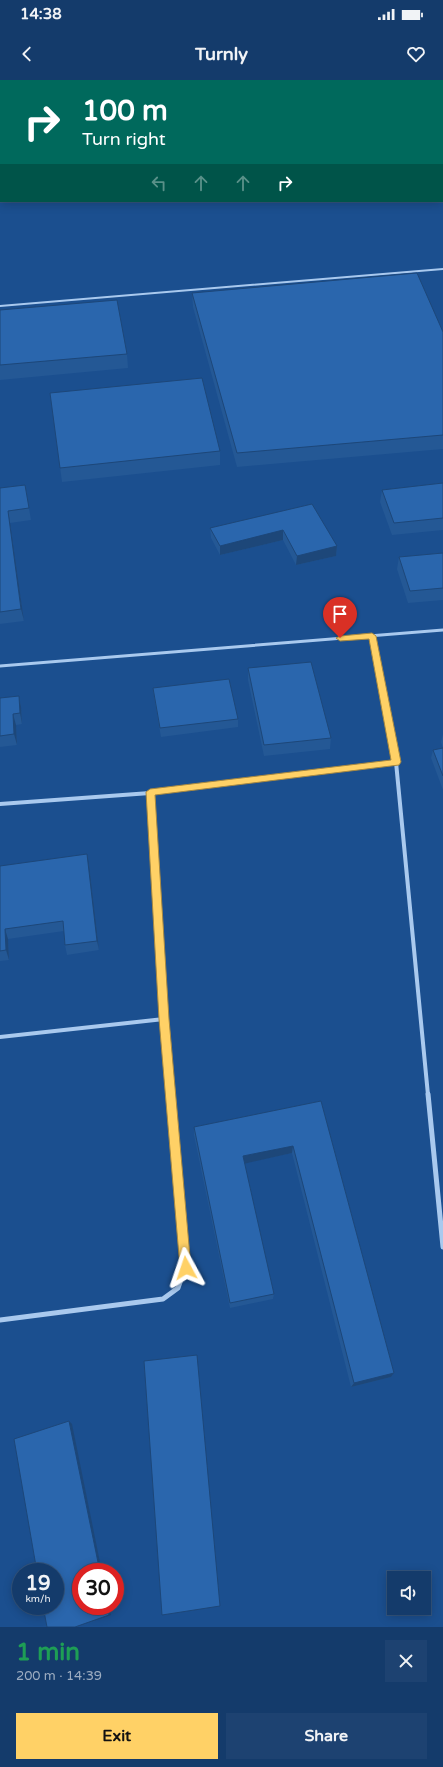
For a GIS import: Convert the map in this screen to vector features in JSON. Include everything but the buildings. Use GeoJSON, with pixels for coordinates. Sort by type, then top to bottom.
{"type":"FeatureCollection","features":[{"type":"Feature","properties":{"kind":"street"},"geometry":{"type":"LineString","coordinates":[[0,666],[443,630]]}},
{"type":"Feature","properties":{"kind":"street"},"geometry":{"type":"LineString","coordinates":[[372,636],[396,762],[443,1247]]}},
{"type":"Feature","properties":{"kind":"street"},"geometry":{"type":"LineString","coordinates":[[0,804],[150,792],[396,762]]}},
{"type":"Feature","properties":{"kind":"street"},"geometry":{"type":"LineString","coordinates":[[0,1320],[163,1299],[178,1288],[186,1268],[164,1019],[150,792]]}},
{"type":"Feature","properties":{"kind":"street"},"geometry":{"type":"LineString","coordinates":[[0,1037],[164,1019]]}},
{"type":"Feature","properties":{"kind":"lane"},"geometry":{"type":"LineString","coordinates":[[0,306],[443,270]]}},
{"type":"Feature","properties":{"kind":"route"},"geometry":{"type":"LineString","coordinates":[[186,1268],[164,1019],[150,792],[396,762],[372,636],[340,638]]}}]}
